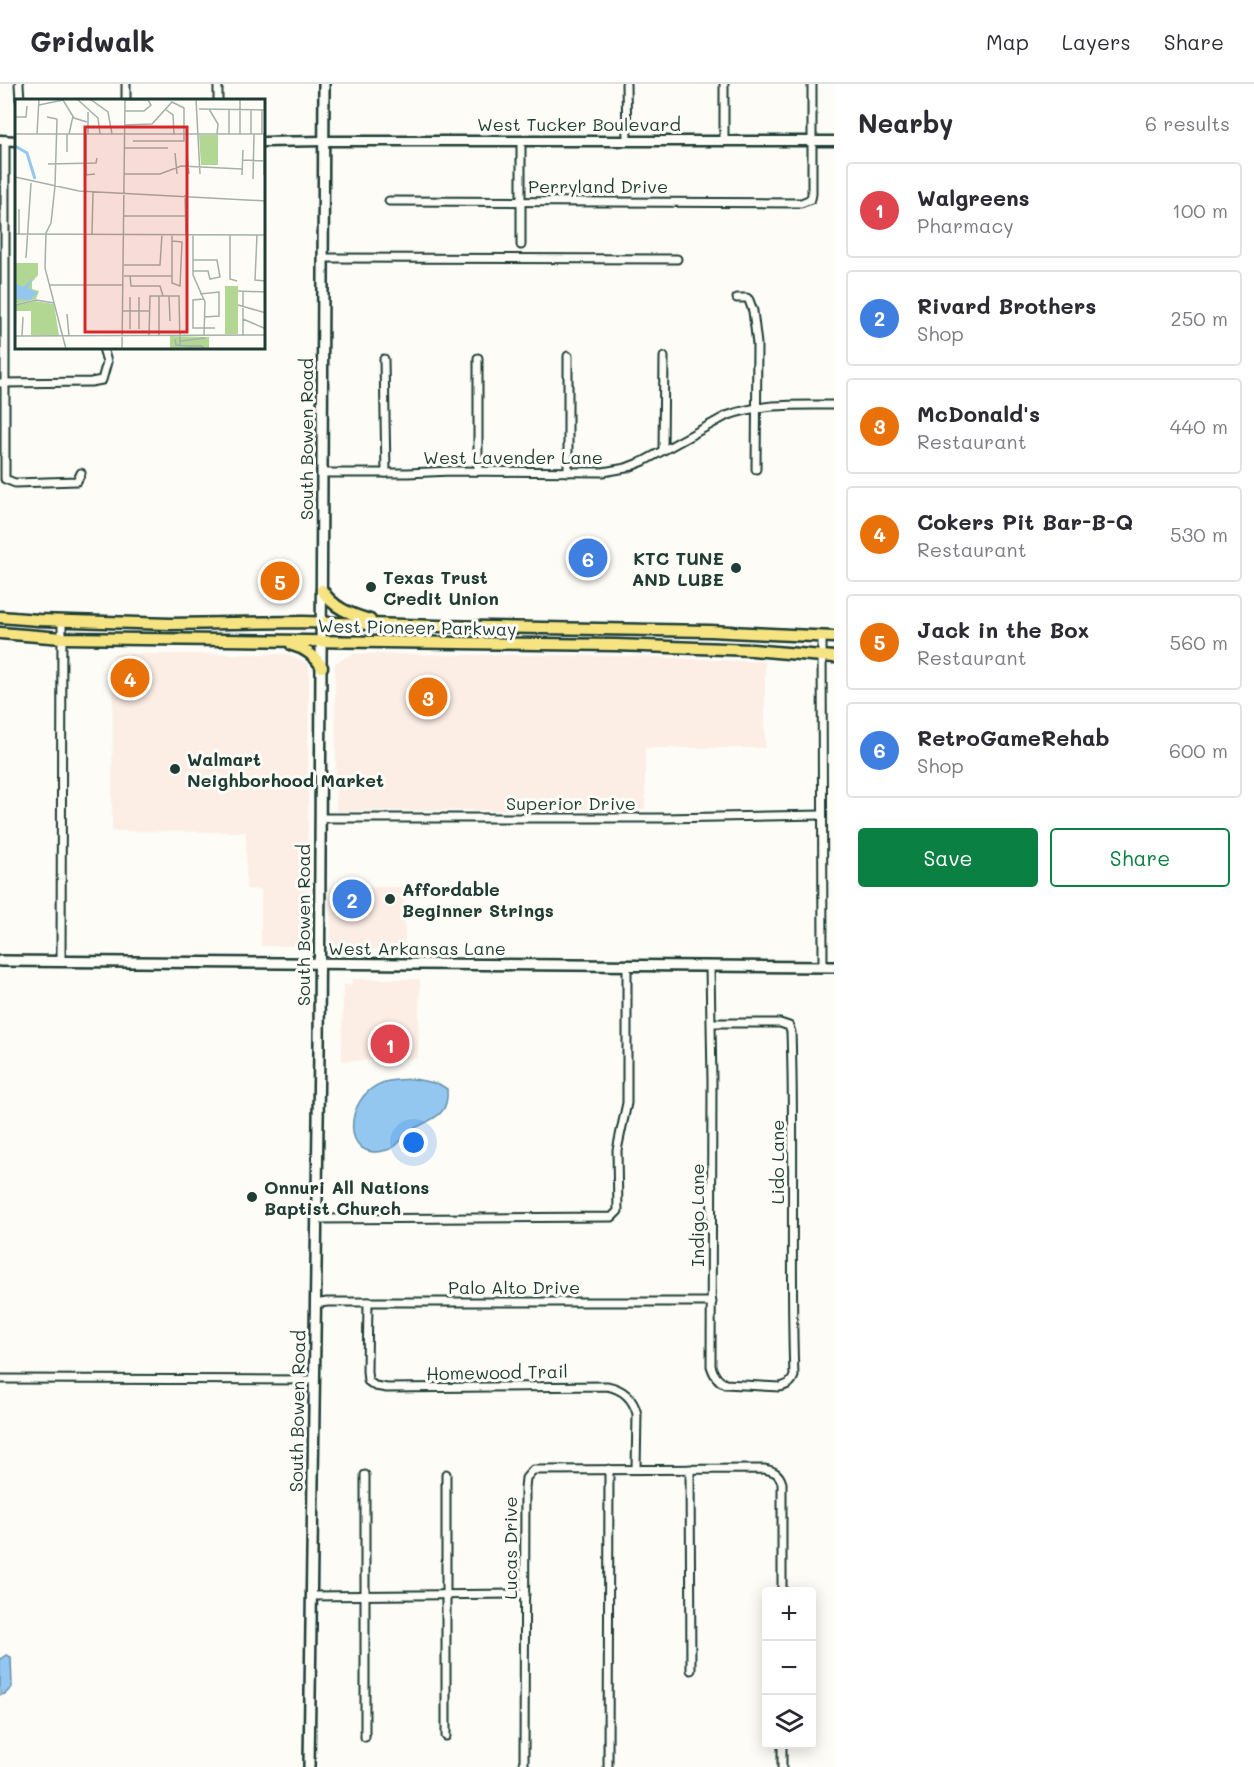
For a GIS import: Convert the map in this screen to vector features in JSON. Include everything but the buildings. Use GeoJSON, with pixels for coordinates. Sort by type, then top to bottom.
{"type":"FeatureCollection","features":[{"type":"Feature","properties":{"kind":"main road","name":"South Bowen Road"},"geometry":{"type":"LineString","coordinates":[[309,1767],[322,642],[324,84]]}},
{"type":"Feature","properties":{"kind":"main road"},"geometry":{"type":"LineString","coordinates":[[322,590],[332,604],[341,610],[384,625]]}},
{"type":"Feature","properties":{"kind":"main road","name":"West Pioneer Parkway"},"geometry":{"type":"LineString","coordinates":[[0,617],[171,624],[322,623],[710,631],[834,637]]}},
{"type":"Feature","properties":{"kind":"main road"},"geometry":{"type":"LineString","coordinates":[[526,644],[530,627]]}},
{"type":"Feature","properties":{"kind":"main road","name":"West Pioneer Parkway"},"geometry":{"type":"LineString","coordinates":[[0,633],[62,638],[616,645],[752,650],[834,657]]}},
{"type":"Feature","properties":{"kind":"main road"},"geometry":{"type":"LineString","coordinates":[[280,642],[298,646],[311,654],[321,667]]}},
{"type":"Feature","properties":{"kind":"main road","name":"West Arkansas Lane"},"geometry":{"type":"LineString","coordinates":[[0,961],[834,968]]}},
{"type":"Feature","properties":{"kind":"street"},"geometry":{"type":"LineString","coordinates":[[19,84],[20,99]]}},
{"type":"Feature","properties":{"kind":"street"},"geometry":{"type":"LineString","coordinates":[[626,84],[627,141]]}},
{"type":"Feature","properties":{"kind":"street"},"geometry":{"type":"LineString","coordinates":[[724,84],[724,140]]}},
{"type":"Feature","properties":{"kind":"street"},"geometry":{"type":"LineString","coordinates":[[812,84],[812,141]]}},
{"type":"Feature","properties":{"kind":"street"},"geometry":{"type":"LineString","coordinates":[[2,140],[5,479],[15,483],[77,481],[81,473]]}},
{"type":"Feature","properties":{"kind":"street"},"geometry":{"type":"LineString","coordinates":[[521,141],[521,245]]}},
{"type":"Feature","properties":{"kind":"street","name":"Perryland Drive"},"geometry":{"type":"LineString","coordinates":[[389,201],[801,203],[811,200],[812,141]]}},
{"type":"Feature","properties":{"kind":"street","name":"West Tucker Boulevard"},"geometry":{"type":"LineString","coordinates":[[266,142],[834,141]]}},
{"type":"Feature","properties":{"kind":"street"},"geometry":{"type":"LineString","coordinates":[[323,258],[677,259]]}},
{"type":"Feature","properties":{"kind":"street"},"geometry":{"type":"LineString","coordinates":[[737,298],[749,300],[753,311],[757,344],[756,469]]}},
{"type":"Feature","properties":{"kind":"street"},"geometry":{"type":"LineString","coordinates":[[3,383],[102,380],[107,362],[104,350]]}},
{"type":"Feature","properties":{"kind":"street"},"geometry":{"type":"LineString","coordinates":[[568,356],[568,472]]}},
{"type":"Feature","properties":{"kind":"street"},"geometry":{"type":"LineString","coordinates":[[663,450],[664,357]]}},
{"type":"Feature","properties":{"kind":"street"},"geometry":{"type":"LineString","coordinates":[[478,358],[478,471]]}},
{"type":"Feature","properties":{"kind":"street"},"geometry":{"type":"LineString","coordinates":[[384,359],[386,473]]}},
{"type":"Feature","properties":{"kind":"street","name":"West Lavender Lane"},"geometry":{"type":"LineString","coordinates":[[322,473],[615,471],[644,460],[726,416],[756,407],[834,405]]}},
{"type":"Feature","properties":{"kind":"street"},"geometry":{"type":"LineString","coordinates":[[61,961],[62,621]]}},
{"type":"Feature","properties":{"kind":"street"},"geometry":{"type":"LineString","coordinates":[[822,636],[824,968]]}},
{"type":"Feature","properties":{"kind":"street","name":"Superior Drive"},"geometry":{"type":"LineString","coordinates":[[320,818],[672,818],[822,815]]}},
{"type":"Feature","properties":{"kind":"street"},"geometry":{"type":"LineString","coordinates":[[316,1219],[612,1217],[618,1211],[617,1150],[627,1103],[627,966]]}},
{"type":"Feature","properties":{"kind":"street","name":"Indigo Lane"},"geometry":{"type":"LineString","coordinates":[[710,967],[711,1366],[713,1374],[725,1384],[780,1387],[792,1382],[794,1376]]}},
{"type":"Feature","properties":{"kind":"street","name":"Lido Lane"},"geometry":{"type":"LineString","coordinates":[[711,1023],[780,1023],[789,1026],[791,1032],[794,1376]]}},
{"type":"Feature","properties":{"kind":"street","name":"Homewood Trail"},"geometry":{"type":"LineString","coordinates":[[368,1302],[367,1371],[369,1381],[375,1386],[387,1388],[607,1386],[618,1388],[627,1395],[637,1414],[636,1469]]}},
{"type":"Feature","properties":{"kind":"street","name":"Palo Alto Drive"},"geometry":{"type":"LineString","coordinates":[[315,1304],[712,1302]]}},
{"type":"Feature","properties":{"kind":"street"},"geometry":{"type":"LineString","coordinates":[[0,1379],[314,1380]]}},
{"type":"Feature","properties":{"kind":"street"},"geometry":{"type":"LineString","coordinates":[[608,1767],[609,1469]]}},
{"type":"Feature","properties":{"kind":"street"},"geometry":{"type":"LineString","coordinates":[[690,1469],[691,1670]]}},
{"type":"Feature","properties":{"kind":"street","name":"Lucas Drive"},"geometry":{"type":"LineString","coordinates":[[525,1767],[525,1488],[526,1478],[532,1470],[764,1469],[778,1474],[782,1483],[782,1587]]}},
{"type":"Feature","properties":{"kind":"street"},"geometry":{"type":"LineString","coordinates":[[446,1474],[446,1736]]}},
{"type":"Feature","properties":{"kind":"street"},"geometry":{"type":"LineString","coordinates":[[365,1475],[365,1737]]}},
{"type":"Feature","properties":{"kind":"street"},"geometry":{"type":"LineString","coordinates":[[311,1596],[525,1594]]}},
{"type":"Feature","properties":{"kind":"street"},"geometry":{"type":"LineString","coordinates":[[782,1749],[782,1767]]}},
{"type":"Feature","properties":{"kind":"shaded area"},"geometry":{"type":"Polygon","coordinates":[[[113,654],[287,654],[309,663],[307,939],[302,946],[261,946],[261,890],[246,889],[246,832],[112,831],[113,654]]]}},
{"type":"Feature","properties":{"kind":"shaded area"},"geometry":{"type":"Polygon","coordinates":[[[353,654],[630,656],[765,662],[765,748],[645,748],[645,809],[336,811],[335,663],[353,654]]]}},
{"type":"Feature","properties":{"kind":"shaded area"},"geometry":{"type":"Polygon","coordinates":[[[404,887],[405,950],[339,950],[331,942],[330,888],[404,887]]]}},
{"type":"Feature","properties":{"kind":"shaded area"},"geometry":{"type":"Polygon","coordinates":[[[352,979],[420,979],[418,1059],[342,1061],[343,985],[352,985],[352,979]]]}},
{"type":"Feature","properties":{"kind":"water"},"geometry":{"type":"Polygon","coordinates":[[[414,1079],[439,1084],[447,1089],[446,1103],[441,1113],[432,1120],[410,1130],[391,1149],[372,1152],[361,1147],[355,1139],[353,1127],[354,1114],[360,1101],[369,1090],[382,1083],[414,1079]]]}},
{"type":"Feature","properties":{"kind":"water"},"geometry":{"type":"Polygon","coordinates":[[[6,1655],[11,1657],[12,1687],[5,1694],[0,1695],[0,1659],[6,1655]]]}},
{"type":"Feature","properties":{"kind":"place","name":"RetroGameRehab"},"geometry":{"type":"Point","coordinates":[588,558]}},
{"type":"Feature","properties":{"kind":"place","name":"KTC TUNE AND LUBE"},"geometry":{"type":"Point","coordinates":[736,568]}},
{"type":"Feature","properties":{"kind":"place","name":"Jack in the Box"},"geometry":{"type":"Point","coordinates":[280,581]}},
{"type":"Feature","properties":{"kind":"place","name":"Texas Trust Credit Union"},"geometry":{"type":"Point","coordinates":[371,587]}},
{"type":"Feature","properties":{"kind":"place","name":"Cokers Pit Bar-B-Q"},"geometry":{"type":"Point","coordinates":[130,678]}},
{"type":"Feature","properties":{"kind":"place","name":"McDonald's"},"geometry":{"type":"Point","coordinates":[428,697]}},
{"type":"Feature","properties":{"kind":"place","name":"Walmart Neighborhood Market"},"geometry":{"type":"Point","coordinates":[175,769]}},
{"type":"Feature","properties":{"kind":"place","name":"Rivard Brothers"},"geometry":{"type":"Point","coordinates":[352,899]}},
{"type":"Feature","properties":{"kind":"place","name":"Affordable Beginner Strings"},"geometry":{"type":"Point","coordinates":[390,899]}},
{"type":"Feature","properties":{"kind":"place","name":"Walgreens"},"geometry":{"type":"Point","coordinates":[390,1044]}},
{"type":"Feature","properties":{"kind":"place","name":"Onnuri All Nations Baptist Church"},"geometry":{"type":"Point","coordinates":[252,1197]}}]}
